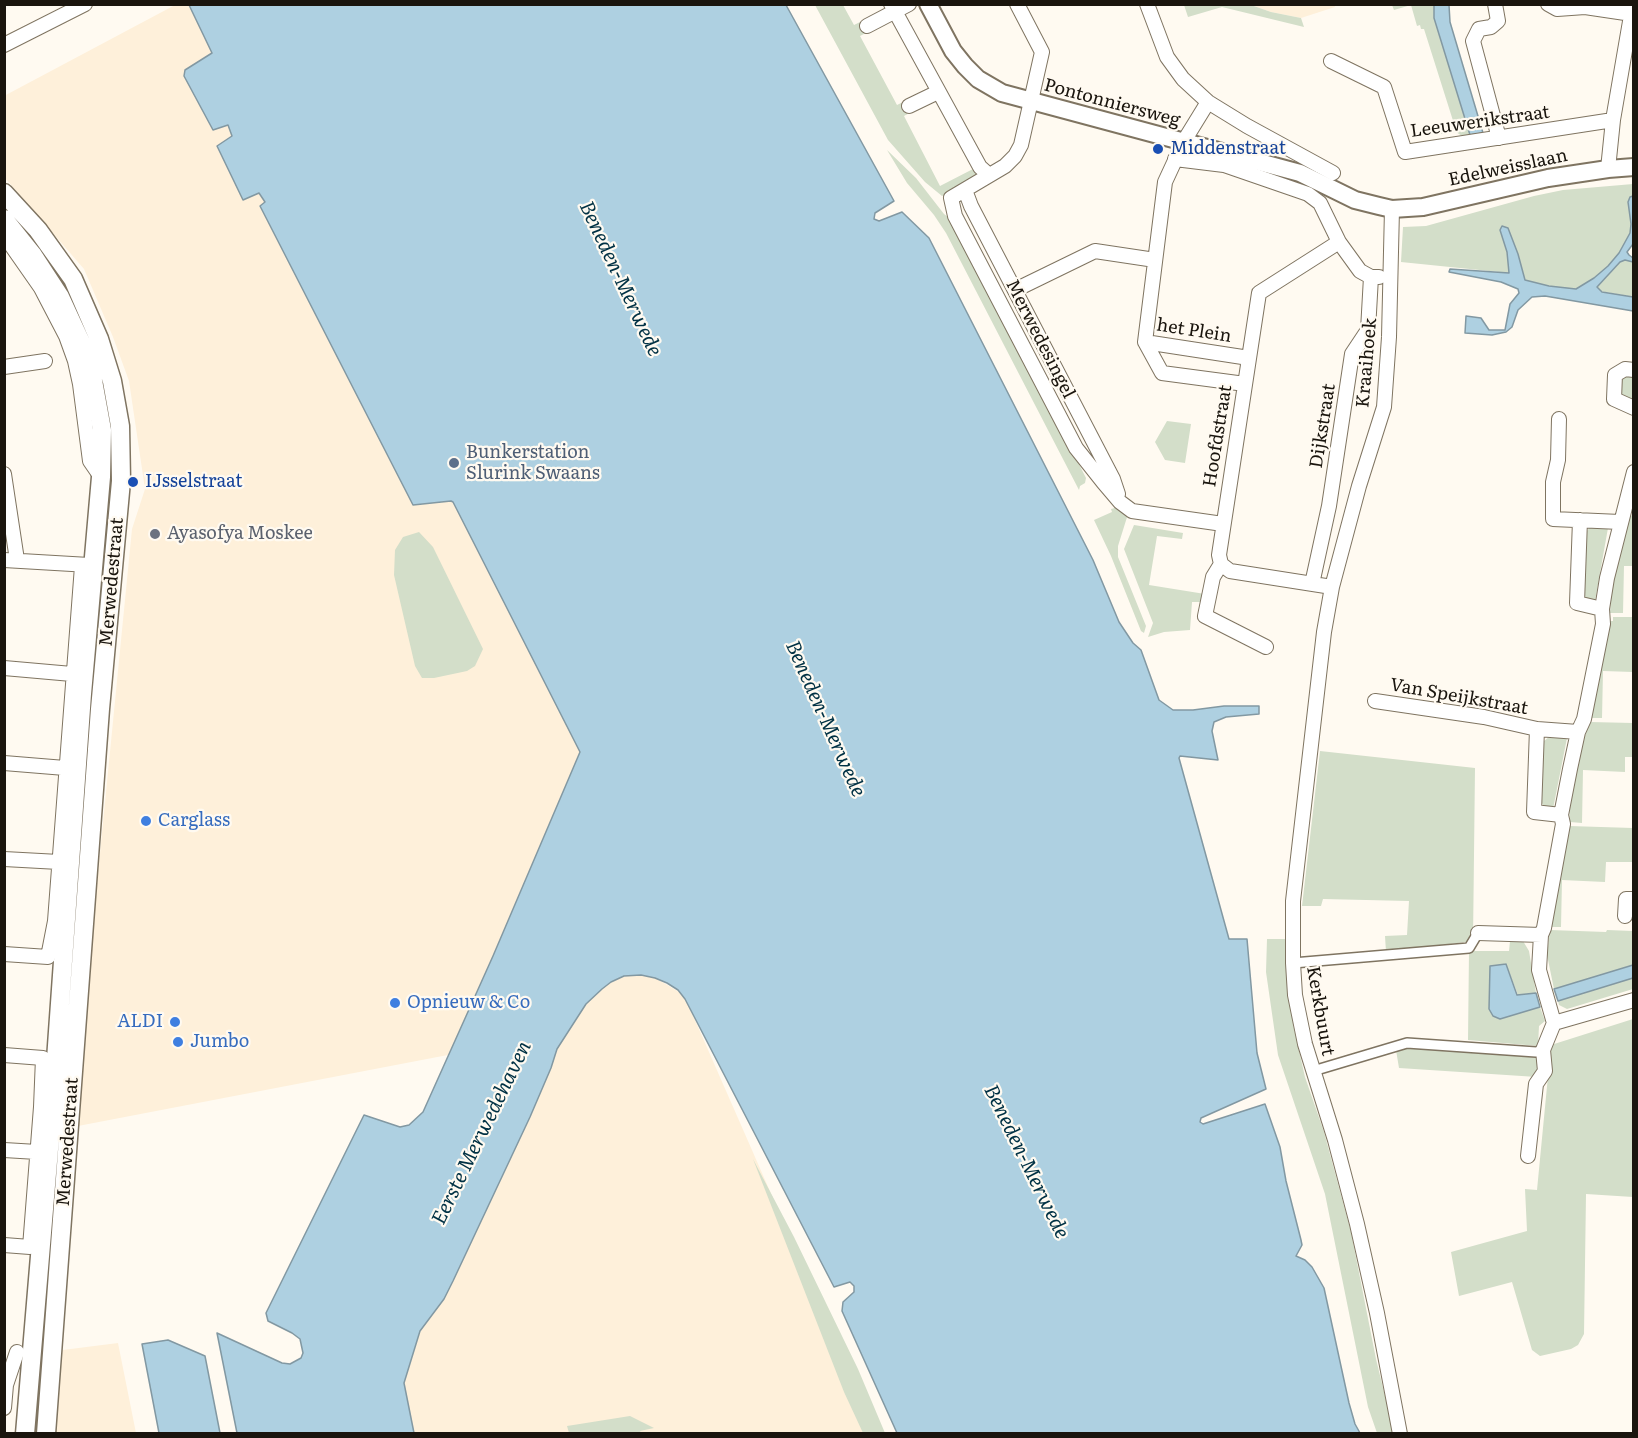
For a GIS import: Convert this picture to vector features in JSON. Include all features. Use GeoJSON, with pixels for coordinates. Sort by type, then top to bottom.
{"type":"FeatureCollection","features":[{"type":"Feature","properties":{"kind":"main road","name":"Merwedestraat"},"geometry":{"type":"LineString","coordinates":[[4,193],[38,230],[73,279],[99,339],[120,426],[121,480],[102,696],[46,1434]]}},
{"type":"Feature","properties":{"kind":"main road","name":"Merwedestraat"},"geometry":{"type":"LineString","coordinates":[[4,219],[32,254],[60,297],[83,347],[107,372],[101,477],[88,565],[82,694],[65,939],[47,1104],[39,1270],[18,1351],[25,1434]]}},
{"type":"Feature","properties":{"kind":"street"},"geometry":{"type":"LineString","coordinates":[[4,45],[85,4]]}},
{"type":"Feature","properties":{"kind":"street"},"geometry":{"type":"LineString","coordinates":[[867,26],[893,8],[909,4]]}},
{"type":"Feature","properties":{"kind":"street","name":"Pontonniersweg"},"geometry":{"type":"LineString","coordinates":[[928,4],[953,51],[978,79],[1002,93],[1299,173],[1355,200],[1392,209]]}},
{"type":"Feature","properties":{"kind":"street","name":"Merwedesingel"},"geometry":{"type":"LineString","coordinates":[[1017,4],[1042,52],[1021,145],[1015,156],[1005,166],[951,198],[955,216],[1076,448],[1120,502],[1132,511],[1223,524]]}},
{"type":"Feature","properties":{"kind":"street"},"geometry":{"type":"LineString","coordinates":[[1147,4],[1167,57],[1183,79],[1208,102],[1333,173]]}},
{"type":"Feature","properties":{"kind":"street"},"geometry":{"type":"LineString","coordinates":[[1495,4],[1497,21],[1491,27],[1479,29],[1473,41],[1499,138]]}},
{"type":"Feature","properties":{"kind":"street"},"geometry":{"type":"LineString","coordinates":[[1548,4],[1557,9],[1585,6],[1633,9],[1630,40],[1614,120],[1608,169]]}},
{"type":"Feature","properties":{"kind":"street"},"geometry":{"type":"LineString","coordinates":[[893,8],[980,167],[989,175]]}},
{"type":"Feature","properties":{"kind":"street","name":"Leeuwerikstraat"},"geometry":{"type":"LineString","coordinates":[[1331,61],[1384,87],[1405,152],[1614,120]]}},
{"type":"Feature","properties":{"kind":"street"},"geometry":{"type":"LineString","coordinates":[[909,106],[938,92]]}},
{"type":"Feature","properties":{"kind":"street"},"geometry":{"type":"LineString","coordinates":[[1144,342],[1165,182],[1184,141],[1208,102]]}},
{"type":"Feature","properties":{"kind":"street"},"geometry":{"type":"LineString","coordinates":[[1175,159],[1224,165],[1308,194],[1320,203],[1339,242],[1359,271],[1371,277],[1390,276]]}},
{"type":"Feature","properties":{"kind":"street","name":"Edelweisslaan"},"geometry":{"type":"LineString","coordinates":[[1392,209],[1424,207],[1548,178],[1634,167]]}},
{"type":"Feature","properties":{"kind":"street","name":"Merwedesingel"},"geometry":{"type":"LineString","coordinates":[[965,190],[971,206],[1113,479],[1120,502]]}},
{"type":"Feature","properties":{"kind":"street","name":"Kraaihoek"},"geometry":{"type":"LineString","coordinates":[[1332,587],[1359,486],[1384,407],[1389,337],[1392,209]]}},
{"type":"Feature","properties":{"kind":"street"},"geometry":{"type":"LineString","coordinates":[[4,235],[41,288],[66,336],[80,384],[90,461],[101,477]]}},
{"type":"Feature","properties":{"kind":"street","name":"Hoofdstraat"},"geometry":{"type":"LineString","coordinates":[[1221,564],[1219,555],[1223,524],[1259,293],[1339,242]]}},
{"type":"Feature","properties":{"kind":"street"},"geometry":{"type":"LineString","coordinates":[[1015,290],[1095,251],[1155,261]]}},
{"type":"Feature","properties":{"kind":"street","name":"Dijkstraat"},"geometry":{"type":"LineString","coordinates":[[1312,584],[1329,506],[1352,354],[1368,330],[1371,277]]}},
{"type":"Feature","properties":{"kind":"street","name":"het Plein"},"geometry":{"type":"LineString","coordinates":[[1144,342],[1249,358]]}},
{"type":"Feature","properties":{"kind":"street","name":"het Plein"},"geometry":{"type":"LineString","coordinates":[[1144,342],[1162,373],[1245,384]]}},
{"type":"Feature","properties":{"kind":"street"},"geometry":{"type":"LineString","coordinates":[[4,367],[45,361]]}},
{"type":"Feature","properties":{"kind":"street"},"geometry":{"type":"LineString","coordinates":[[1634,370],[1625,369],[1615,375],[1614,399],[1634,408]]}},
{"type":"Feature","properties":{"kind":"street"},"geometry":{"type":"LineString","coordinates":[[1559,419],[1558,460],[1553,482],[1553,519],[1620,522]]}},
{"type":"Feature","properties":{"kind":"street"},"geometry":{"type":"LineString","coordinates":[[1528,1156],[1536,1084],[1545,1071],[1543,1050],[1554,1023],[1539,970],[1541,935],[1578,732],[1584,719],[1603,624],[1602,609],[1620,522],[1634,472]]}},
{"type":"Feature","properties":{"kind":"street"},"geometry":{"type":"LineString","coordinates":[[4,474],[11,560],[88,565]]}},
{"type":"Feature","properties":{"kind":"street"},"geometry":{"type":"LineString","coordinates":[[1580,520],[1577,603],[1602,609]]}},
{"type":"Feature","properties":{"kind":"street"},"geometry":{"type":"LineString","coordinates":[[1266,647],[1205,616],[1213,577],[1221,564],[1230,571],[1332,587]]}},
{"type":"Feature","properties":{"kind":"street","name":"Merwedestraat"},"geometry":{"type":"LineString","coordinates":[[4,954],[48,957],[55,921],[72,674],[88,565]]}},
{"type":"Feature","properties":{"kind":"street","name":"Kerkbuurt"},"geometry":{"type":"LineString","coordinates":[[1332,587],[1324,632],[1293,901],[1295,995],[1305,1044],[1335,1140],[1357,1224],[1400,1434]]}},
{"type":"Feature","properties":{"kind":"street"},"geometry":{"type":"LineString","coordinates":[[4,668],[72,674]]}},
{"type":"Feature","properties":{"kind":"street"},"geometry":{"type":"LineString","coordinates":[[82,694],[102,696]]}},
{"type":"Feature","properties":{"kind":"street","name":"Van Speijkstraat"},"geometry":{"type":"LineString","coordinates":[[1375,701],[1484,717],[1537,729],[1578,732]]}},
{"type":"Feature","properties":{"kind":"street"},"geometry":{"type":"LineString","coordinates":[[1537,729],[1534,812],[1562,815]]}},
{"type":"Feature","properties":{"kind":"street"},"geometry":{"type":"LineString","coordinates":[[4,764],[65,768]]}},
{"type":"Feature","properties":{"kind":"street"},"geometry":{"type":"LineString","coordinates":[[4,859],[58,862]]}},
{"type":"Feature","properties":{"kind":"street"},"geometry":{"type":"LineString","coordinates":[[1625,916],[1626,899],[1634,899]]}},
{"type":"Feature","properties":{"kind":"street"},"geometry":{"type":"LineString","coordinates":[[55,921],[65,939]]}},
{"type":"Feature","properties":{"kind":"street"},"geometry":{"type":"LineString","coordinates":[[1293,963],[1469,948],[1478,933],[1541,935]]}},
{"type":"Feature","properties":{"kind":"street"},"geometry":{"type":"LineString","coordinates":[[60,1000],[80,1003]]}},
{"type":"Feature","properties":{"kind":"street"},"geometry":{"type":"LineString","coordinates":[[1554,1023],[1634,1000]]}},
{"type":"Feature","properties":{"kind":"street"},"geometry":{"type":"LineString","coordinates":[[1313,1071],[1407,1042],[1536,1052],[1543,1050]]}},
{"type":"Feature","properties":{"kind":"street","name":"Merwedestraat"},"geometry":{"type":"LineString","coordinates":[[4,1055],[43,1058],[47,1104],[37,1152],[30,1246]]}},
{"type":"Feature","properties":{"kind":"street"},"geometry":{"type":"LineString","coordinates":[[4,1150],[37,1152]]}},
{"type":"Feature","properties":{"kind":"street"},"geometry":{"type":"LineString","coordinates":[[4,1245],[30,1246],[39,1270],[58,1281]]}},
{"type":"Feature","properties":{"kind":"street"},"geometry":{"type":"LineString","coordinates":[[4,1408],[6,1385],[18,1351]]}},
{"type":"Feature","properties":{"kind":"shaded area"},"geometry":{"type":"Polygon","coordinates":[[[1334,4],[1335,7],[1301,18],[1251,5],[1334,4]]]}},
{"type":"Feature","properties":{"kind":"shaded area"},"geometry":{"type":"Polygon","coordinates":[[[175,5],[190,5],[585,740],[453,1054],[78,1126],[85,1005],[132,529],[145,489],[129,381],[84,269],[5,178],[4,96],[175,5]]]}},
{"type":"Feature","properties":{"kind":"shaded area"},"geometry":{"type":"Polygon","coordinates":[[[627,974],[649,974],[684,995],[876,1433],[394,1433],[386,1390],[545,1036],[602,987],[627,974]]]}},
{"type":"Feature","properties":{"kind":"shaded area"},"geometry":{"type":"Polygon","coordinates":[[[118,1343],[136,1433],[40,1434],[47,1352],[118,1343]]]}},
{"type":"Feature","properties":{"kind":"green space"},"geometry":{"type":"Polygon","coordinates":[[[815,5],[843,5],[854,25],[864,20],[870,31],[860,36],[897,105],[909,99],[915,110],[904,116],[940,186],[973,169],[980,175],[942,196],[925,182],[888,140],[815,5]]]}},
{"type":"Feature","properties":{"kind":"green space"},"geometry":{"type":"Polygon","coordinates":[[[1184,5],[1251,5],[1301,18],[1304,27],[1222,7],[1188,17],[1184,5]]]}},
{"type":"Feature","properties":{"kind":"green space"},"geometry":{"type":"Polygon","coordinates":[[[1392,5],[1411,5],[1394,10],[1392,5]]]}},
{"type":"Feature","properties":{"kind":"green space"},"geometry":{"type":"Polygon","coordinates":[[[1411,5],[1434,5],[1434,18],[1470,135],[1462,136],[1456,132],[1432,134],[1455,127],[1424,29],[1421,29],[1420,25],[1417,26],[1411,5]]]}},
{"type":"Feature","properties":{"kind":"green space"},"geometry":{"type":"Polygon","coordinates":[[[887,150],[916,178],[944,214],[956,223],[1086,478],[1079,490],[946,233],[907,183],[887,150]]]}},
{"type":"Feature","properties":{"kind":"green space"},"geometry":{"type":"Polygon","coordinates":[[[1633,184],[1633,196],[1628,202],[1630,233],[1619,253],[1608,266],[1576,289],[1525,280],[1508,228],[1500,230],[1507,252],[1509,273],[1401,262],[1403,227],[1426,226],[1563,190],[1633,184]]]}},
{"type":"Feature","properties":{"kind":"green space"},"geometry":{"type":"Polygon","coordinates":[[[1625,260],[1633,262],[1633,297],[1600,291],[1597,287],[1599,284],[1620,262],[1625,260]]]}},
{"type":"Feature","properties":{"kind":"green space"},"geometry":{"type":"Polygon","coordinates":[[[1633,374],[1633,402],[1622,397],[1619,391],[1621,379],[1625,375],[1633,374]]]}},
{"type":"Feature","properties":{"kind":"green space"},"geometry":{"type":"Polygon","coordinates":[[[1167,421],[1191,424],[1185,463],[1165,460],[1155,442],[1167,421]]]}},
{"type":"Feature","properties":{"kind":"green space"},"geometry":{"type":"Polygon","coordinates":[[[1115,508],[1128,514],[1118,546],[1118,557],[1146,626],[1144,633],[1141,631],[1094,520],[1112,512],[1111,509],[1115,508]]]}},
{"type":"Feature","properties":{"kind":"green space"},"geometry":{"type":"Polygon","coordinates":[[[1629,515],[1633,516],[1633,566],[1624,566],[1623,613],[1610,613],[1611,594],[1621,542],[1629,515]]]}},
{"type":"Feature","properties":{"kind":"green space"},"geometry":{"type":"Polygon","coordinates":[[[1134,525],[1183,533],[1182,539],[1157,536],[1149,585],[1205,594],[1201,602],[1192,602],[1190,630],[1164,632],[1148,637],[1153,623],[1124,549],[1134,525]]]}},
{"type":"Feature","properties":{"kind":"green space"},"geometry":{"type":"Polygon","coordinates":[[[1590,527],[1608,528],[1595,601],[1586,600],[1584,597],[1584,535],[1590,527]]]}},
{"type":"Feature","properties":{"kind":"green space"},"geometry":{"type":"Polygon","coordinates":[[[419,532],[433,547],[483,649],[475,666],[467,671],[434,678],[422,678],[415,666],[394,575],[395,550],[403,537],[419,532]]]}},
{"type":"Feature","properties":{"kind":"green space"},"geometry":{"type":"Polygon","coordinates":[[[1613,617],[1633,617],[1633,672],[1603,671],[1602,718],[1590,718],[1609,621],[1613,621],[1613,617]]]}},
{"type":"Feature","properties":{"kind":"green space"},"geometry":{"type":"Polygon","coordinates":[[[1590,722],[1633,723],[1633,757],[1625,757],[1625,772],[1583,770],[1582,823],[1570,822],[1569,807],[1580,749],[1590,722]]]}},
{"type":"Feature","properties":{"kind":"green space"},"geometry":{"type":"Polygon","coordinates":[[[1550,736],[1567,738],[1553,809],[1545,809],[1542,803],[1543,742],[1550,736]]]}},
{"type":"Feature","properties":{"kind":"green space"},"geometry":{"type":"Polygon","coordinates":[[[1320,751],[1475,768],[1473,941],[1386,952],[1385,936],[1407,935],[1409,901],[1323,899],[1321,906],[1302,906],[1320,751]]]}},
{"type":"Feature","properties":{"kind":"green space"},"geometry":{"type":"Polygon","coordinates":[[[1569,826],[1633,828],[1633,862],[1606,862],[1605,882],[1562,880],[1561,927],[1550,927],[1569,826]]]}},
{"type":"Feature","properties":{"kind":"green space"},"geometry":{"type":"Polygon","coordinates":[[[1550,930],[1633,931],[1633,965],[1554,989],[1547,955],[1550,930]]]}},
{"type":"Feature","properties":{"kind":"green space"},"geometry":{"type":"Polygon","coordinates":[[[1267,939],[1286,939],[1286,976],[1294,1029],[1305,1077],[1324,1132],[1351,1232],[1376,1359],[1394,1433],[1377,1433],[1368,1407],[1325,1194],[1278,1055],[1266,972],[1267,939]]]}},
{"type":"Feature","properties":{"kind":"green space"},"geometry":{"type":"Polygon","coordinates":[[[1510,941],[1523,941],[1529,951],[1536,993],[1518,995],[1506,964],[1500,1019],[1540,1007],[1545,1021],[1539,1026],[1538,1046],[1468,1040],[1469,951],[1509,951],[1510,941]]]}},
{"type":"Feature","properties":{"kind":"green space"},"geometry":{"type":"Polygon","coordinates":[[[1633,978],[1633,989],[1567,1009],[1559,1005],[1558,1001],[1633,978]]]}},
{"type":"Feature","properties":{"kind":"green space"},"geometry":{"type":"Polygon","coordinates":[[[1633,1019],[1633,1197],[1586,1194],[1584,1334],[1578,1345],[1571,1349],[1540,1356],[1532,1350],[1512,1282],[1459,1296],[1451,1252],[1527,1231],[1525,1189],[1537,1190],[1551,1045],[1633,1019]]]}},
{"type":"Feature","properties":{"kind":"green space"},"geometry":{"type":"Polygon","coordinates":[[[1419,1045],[1538,1056],[1537,1077],[1399,1068],[1396,1050],[1419,1045]]]}},
{"type":"Feature","properties":{"kind":"green space"},"geometry":{"type":"Polygon","coordinates":[[[753,1159],[858,1369],[885,1433],[863,1433],[844,1392],[753,1159]]]}},
{"type":"Feature","properties":{"kind":"green space"},"geometry":{"type":"Polygon","coordinates":[[[48,1290],[40,1433],[32,1434],[43,1298],[48,1290]]]}},
{"type":"Feature","properties":{"kind":"green space"},"geometry":{"type":"Polygon","coordinates":[[[630,1416],[654,1428],[640,1431],[641,1433],[569,1433],[567,1426],[630,1416]]]}},
{"type":"Feature","properties":{"kind":"water"},"geometry":{"type":"Polygon","coordinates":[[[189,5],[786,5],[894,201],[875,213],[874,219],[879,221],[902,212],[929,238],[1093,560],[1119,622],[1133,643],[1141,650],[1159,700],[1173,710],[1259,706],[1259,714],[1226,717],[1214,722],[1212,731],[1218,760],[1180,756],[1179,758],[1229,939],[1247,939],[1257,1053],[1266,1089],[1201,1118],[1200,1122],[1203,1124],[1265,1104],[1280,1147],[1301,1240],[1302,1245],[1296,1256],[1305,1260],[1312,1267],[1324,1288],[1349,1403],[1360,1433],[897,1433],[842,1311],[843,1302],[854,1292],[854,1286],[850,1282],[834,1287],[685,999],[678,990],[667,983],[641,975],[624,976],[602,989],[586,1004],[557,1049],[530,1117],[453,1281],[444,1299],[420,1331],[404,1383],[414,1433],[237,1433],[217,1333],[282,1363],[290,1364],[301,1358],[303,1353],[300,1339],[268,1321],[266,1313],[364,1115],[400,1127],[409,1125],[423,1112],[493,956],[580,752],[453,502],[413,505],[260,206],[265,202],[259,193],[243,200],[217,146],[232,136],[228,125],[213,130],[184,76],[185,70],[212,53],[189,5]]]}},
{"type":"Feature","properties":{"kind":"water"},"geometry":{"type":"Polygon","coordinates":[[[1434,5],[1449,5],[1450,22],[1483,133],[1470,135],[1434,18],[1434,5]]]}},
{"type":"Feature","properties":{"kind":"water"},"geometry":{"type":"Polygon","coordinates":[[[1633,196],[1633,244],[1627,252],[1633,258],[1633,262],[1625,260],[1620,262],[1597,287],[1602,292],[1633,297],[1633,311],[1545,296],[1532,297],[1518,310],[1512,327],[1506,332],[1492,335],[1465,333],[1466,316],[1481,318],[1489,330],[1505,330],[1510,304],[1519,293],[1518,289],[1501,282],[1449,272],[1450,269],[1509,273],[1507,252],[1500,230],[1502,226],[1508,228],[1525,280],[1576,289],[1594,278],[1619,253],[1630,233],[1628,202],[1633,196]]]}},
{"type":"Feature","properties":{"kind":"water"},"geometry":{"type":"Polygon","coordinates":[[[1506,964],[1517,995],[1536,993],[1540,1007],[1500,1019],[1493,1016],[1489,1009],[1490,966],[1506,964]]]}},
{"type":"Feature","properties":{"kind":"water"},"geometry":{"type":"Polygon","coordinates":[[[1633,965],[1633,978],[1558,1001],[1554,989],[1633,965]]]}},
{"type":"Feature","properties":{"kind":"water"},"geometry":{"type":"Polygon","coordinates":[[[168,1340],[205,1356],[220,1433],[159,1433],[142,1344],[168,1340]]]}},
{"type":"Feature","properties":{"kind":"place","name":"Middenstraat"},"geometry":{"type":"Point","coordinates":[1158,149]}},
{"type":"Feature","properties":{"kind":"place","name":"Bunkerstation Slurink Swaans"},"geometry":{"type":"Point","coordinates":[454,463]}},
{"type":"Feature","properties":{"kind":"place","name":"IJsselstraat"},"geometry":{"type":"Point","coordinates":[133,482]}},
{"type":"Feature","properties":{"kind":"place","name":"Ayasofya Moskee"},"geometry":{"type":"Point","coordinates":[155,534]}},
{"type":"Feature","properties":{"kind":"place","name":"Carglass"},"geometry":{"type":"Point","coordinates":[146,821]}},
{"type":"Feature","properties":{"kind":"place","name":"Opnieuw & Co"},"geometry":{"type":"Point","coordinates":[395,1003]}},
{"type":"Feature","properties":{"kind":"place","name":"ALDI"},"geometry":{"type":"Point","coordinates":[175,1022]}},
{"type":"Feature","properties":{"kind":"place","name":"Jumbo"},"geometry":{"type":"Point","coordinates":[178,1042]}},
{"type":"Feature","properties":{"kind":"water label","name":"Beneden-Merwede"},"geometry":{"type":"Point","coordinates":[620,279]}},
{"type":"Feature","properties":{"kind":"water label","name":"Beneden-Merwede"},"geometry":{"type":"Point","coordinates":[825,719]}},
{"type":"Feature","properties":{"kind":"water label","name":"Eerste Merwedehaven"},"geometry":{"type":"Point","coordinates":[482,1133]}},
{"type":"Feature","properties":{"kind":"water label","name":"Beneden-Merwede"},"geometry":{"type":"Point","coordinates":[1026,1162]}}]}
